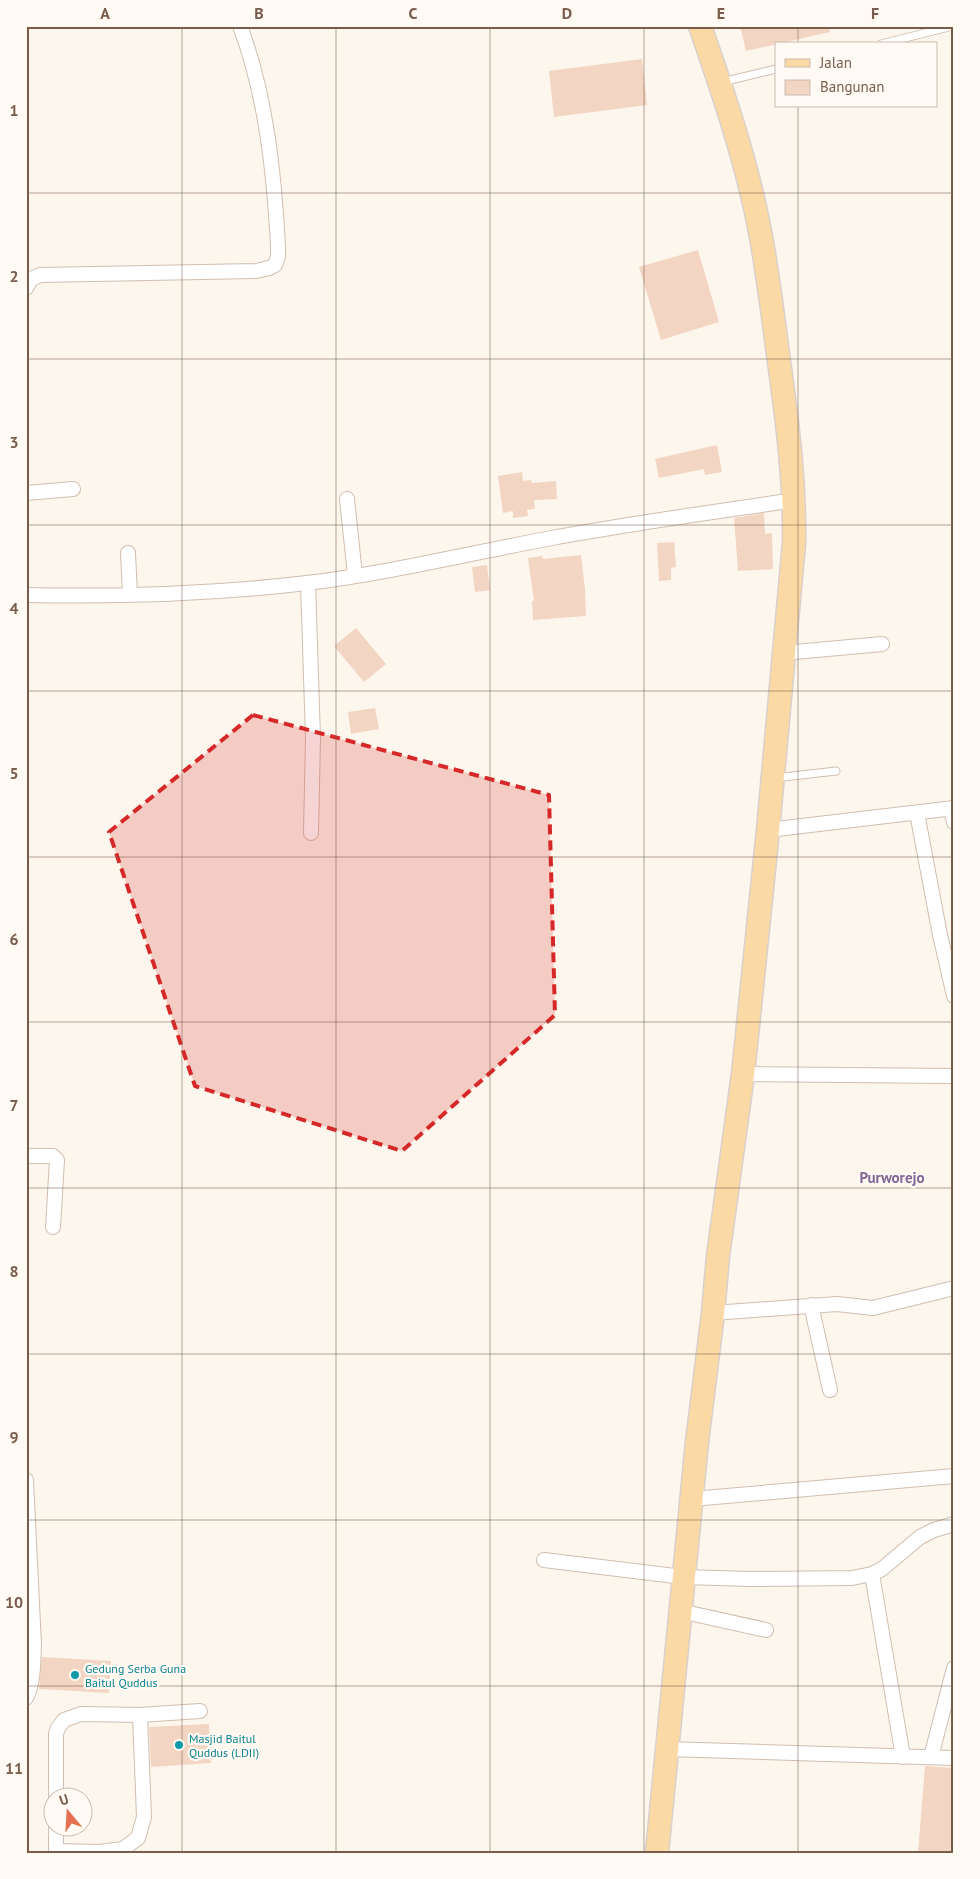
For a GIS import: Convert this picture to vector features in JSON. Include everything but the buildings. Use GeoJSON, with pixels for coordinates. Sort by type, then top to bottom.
{"type":"FeatureCollection","features":[{"type":"Feature","properties":{"kind":"main road"},"geometry":{"type":"LineString","coordinates":[[658,1853],[683,1577],[718,1256],[743,1074],[768,830],[792,577],[795,500],[789,436],[761,237],[743,160],[700,26]]}},
{"type":"Feature","properties":{"kind":"street"},"geometry":{"type":"LineString","coordinates":[[26,288],[31,279],[40,275],[256,271],[275,265],[278,246],[272,161],[261,101],[240,26]]}},
{"type":"Feature","properties":{"kind":"street"},"geometry":{"type":"LineString","coordinates":[[26,493],[73,489]]}},
{"type":"Feature","properties":{"kind":"street"},"geometry":{"type":"LineString","coordinates":[[347,500],[355,575]]}},
{"type":"Feature","properties":{"kind":"street"},"geometry":{"type":"LineString","coordinates":[[26,595],[97,596],[206,592],[308,583],[564,536],[795,500]]}},
{"type":"Feature","properties":{"kind":"street"},"geometry":{"type":"LineString","coordinates":[[128,553],[130,595]]}},
{"type":"Feature","properties":{"kind":"street"},"geometry":{"type":"LineString","coordinates":[[308,583],[313,738],[311,833]]}},
{"type":"Feature","properties":{"kind":"street"},"geometry":{"type":"LineString","coordinates":[[784,653],[882,644]]}},
{"type":"Feature","properties":{"kind":"street"},"geometry":{"type":"LineString","coordinates":[[768,830],[952,808],[954,822]]}},
{"type":"Feature","properties":{"kind":"street"},"geometry":{"type":"LineString","coordinates":[[917,812],[942,944],[954,996]]}},
{"type":"Feature","properties":{"kind":"street"},"geometry":{"type":"LineString","coordinates":[[743,1074],[954,1076]]}},
{"type":"Feature","properties":{"kind":"street"},"geometry":{"type":"LineString","coordinates":[[26,1156],[53,1156],[57,1160],[54,1227]]}},
{"type":"Feature","properties":{"kind":"street"},"geometry":{"type":"LineString","coordinates":[[713,1312],[837,1304],[872,1308],[954,1288]]}},
{"type":"Feature","properties":{"kind":"street"},"geometry":{"type":"LineString","coordinates":[[811,1306],[830,1390]]}},
{"type":"Feature","properties":{"kind":"street"},"geometry":{"type":"LineString","coordinates":[[692,1499],[954,1476]]}},
{"type":"Feature","properties":{"kind":"street"},"geometry":{"type":"LineString","coordinates":[[26,1480],[32,1678],[26,1698]]}},
{"type":"Feature","properties":{"kind":"street"},"geometry":{"type":"LineString","coordinates":[[544,1560],[683,1577],[852,1578],[872,1574],[886,1566],[920,1537],[934,1530],[954,1524]]}},
{"type":"Feature","properties":{"kind":"street"},"geometry":{"type":"LineString","coordinates":[[872,1574],[903,1757]]}},
{"type":"Feature","properties":{"kind":"street"},"geometry":{"type":"LineString","coordinates":[[680,1611],[766,1630]]}},
{"type":"Feature","properties":{"kind":"street"},"geometry":{"type":"LineString","coordinates":[[931,1757],[954,1668]]}},
{"type":"Feature","properties":{"kind":"street"},"geometry":{"type":"LineString","coordinates":[[56,1786],[56,1737],[61,1723],[71,1717],[81,1714],[200,1711]]}},
{"type":"Feature","properties":{"kind":"street"},"geometry":{"type":"LineString","coordinates":[[56,1836],[56,1852],[98,1852],[123,1849],[138,1838],[144,1817],[140,1714]]}},
{"type":"Feature","properties":{"kind":"street"},"geometry":{"type":"LineString","coordinates":[[667,1749],[954,1758]]}},
{"type":"Feature","properties":{"kind":"lane"},"geometry":{"type":"LineString","coordinates":[[889,42],[953,26]]}},
{"type":"Feature","properties":{"kind":"lane"},"geometry":{"type":"LineString","coordinates":[[719,83],[775,69]]}},
{"type":"Feature","properties":{"kind":"lane"},"geometry":{"type":"LineString","coordinates":[[772,778],[836,771]]}},
{"type":"Feature","properties":{"kind":"highlighted area"},"geometry":{"type":"Polygon","coordinates":[[[253,715],[549,795],[555,1015],[402,1151],[195,1086],[109,832],[253,715]]]}},
{"type":"Feature","properties":{"kind":"place","name":"Gedung Serba Guna Baitul Quddus"},"geometry":{"type":"Point","coordinates":[75,1675]}},
{"type":"Feature","properties":{"kind":"place","name":"Masjid Baitul Quddus (LDII)"},"geometry":{"type":"Point","coordinates":[179,1745]}},
{"type":"Feature","properties":{"kind":"district","name":"Purworejo"},"geometry":{"type":"Point","coordinates":[892,1177]}}]}
